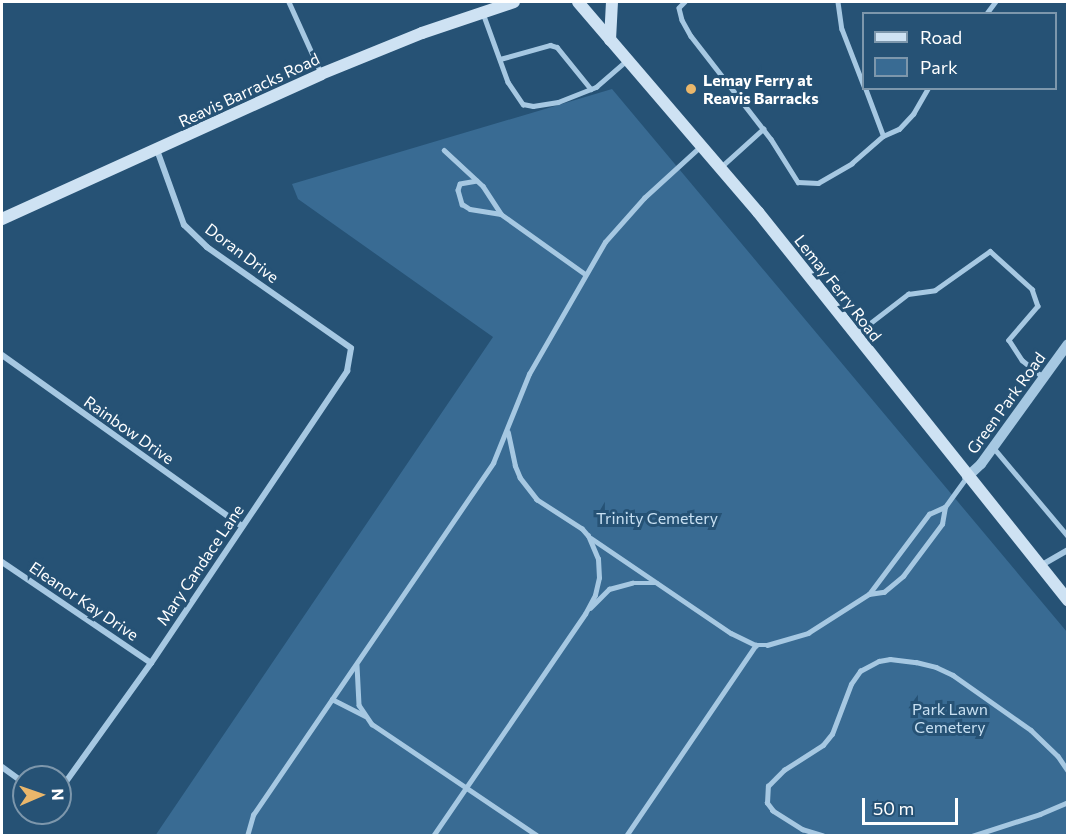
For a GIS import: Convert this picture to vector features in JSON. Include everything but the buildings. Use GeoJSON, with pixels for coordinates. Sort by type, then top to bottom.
{"type":"FeatureCollection","features":[{"type":"Feature","properties":{"kind":"main road","name":"Reavis Barracks Road"},"geometry":{"type":"LineString","coordinates":[[2,219],[321,74],[422,33],[509,2]]}},
{"type":"Feature","properties":{"kind":"main road","name":"Lemay Ferry Road"},"geometry":{"type":"LineString","coordinates":[[578,2],[720,167],[1068,600]]}},
{"type":"Feature","properties":{"kind":"main road"},"geometry":{"type":"LineString","coordinates":[[610,40],[612,2]]}},
{"type":"Feature","properties":{"kind":"street","name":"Doran Drive"},"geometry":{"type":"LineString","coordinates":[[157,150],[184,225],[207,247],[351,348]]}},
{"type":"Feature","properties":{"kind":"street","name":"Green Park Road"},"geometry":{"type":"LineString","coordinates":[[967,477],[993,447],[1068,344]]}},
{"type":"Feature","properties":{"kind":"street","name":"Mary Candace Lane"},"geometry":{"type":"LineString","coordinates":[[72,777],[347,371],[351,348]]}},
{"type":"Feature","properties":{"kind":"street","name":"Rainbow Drive"},"geometry":{"type":"LineString","coordinates":[[2,355],[242,526]]}},
{"type":"Feature","properties":{"kind":"street"},"geometry":{"type":"LineString","coordinates":[[1040,566],[1068,550]]}},
{"type":"Feature","properties":{"kind":"street","name":"Eleanor Kay Drive"},"geometry":{"type":"LineString","coordinates":[[2,562],[151,663]]}},
{"type":"Feature","properties":{"kind":"lane"},"geometry":{"type":"LineString","coordinates":[[289,2],[321,74]]}},
{"type":"Feature","properties":{"kind":"lane"},"geometry":{"type":"LineString","coordinates":[[685,2],[679,8],[682,20],[691,36],[763,129],[798,182],[818,183],[852,163],[883,136],[899,129],[913,114],[927,90]]}},
{"type":"Feature","properties":{"kind":"lane"},"geometry":{"type":"LineString","coordinates":[[838,2],[842,29],[862,82]]}},
{"type":"Feature","properties":{"kind":"lane"},"geometry":{"type":"LineString","coordinates":[[483,13],[508,82],[523,104],[533,106],[558,102],[591,89],[627,59]]}},
{"type":"Feature","properties":{"kind":"lane"},"geometry":{"type":"LineString","coordinates":[[500,59],[550,45],[557,47],[591,89]]}},
{"type":"Feature","properties":{"kind":"lane"},"geometry":{"type":"LineString","coordinates":[[865,90],[883,136]]}},
{"type":"Feature","properties":{"kind":"lane"},"geometry":{"type":"LineString","coordinates":[[720,167],[763,129]]}},
{"type":"Feature","properties":{"kind":"lane"},"geometry":{"type":"LineString","coordinates":[[247,836],[254,815],[493,463],[508,430],[516,401],[529,374],[605,242],[644,198],[701,146]]}},
{"type":"Feature","properties":{"kind":"lane"},"geometry":{"type":"LineString","coordinates":[[444,150],[477,180],[501,214],[585,274]]}},
{"type":"Feature","properties":{"kind":"lane"},"geometry":{"type":"LineString","coordinates":[[477,180],[460,184],[458,190],[462,204],[470,209],[501,214]]}},
{"type":"Feature","properties":{"kind":"lane"},"geometry":{"type":"LineString","coordinates":[[854,335],[908,294],[935,290],[990,251],[1032,289],[1038,306],[1009,340],[1022,360],[1044,378]]}},
{"type":"Feature","properties":{"kind":"lane"},"geometry":{"type":"LineString","coordinates":[[508,430],[515,466],[537,500],[731,633],[756,645],[767,645],[808,633],[869,594],[929,514],[945,507]]}},
{"type":"Feature","properties":{"kind":"lane"},"geometry":{"type":"LineString","coordinates":[[993,447],[1068,536]]}},
{"type":"Feature","properties":{"kind":"lane"},"geometry":{"type":"LineString","coordinates":[[869,594],[884,592],[903,576],[942,524],[945,507],[967,477]]}},
{"type":"Feature","properties":{"kind":"lane"},"geometry":{"type":"LineString","coordinates":[[433,836],[585,614],[595,595],[599,578],[598,559],[588,536]]}},
{"type":"Feature","properties":{"kind":"lane"},"geometry":{"type":"LineString","coordinates":[[585,614],[609,589],[632,583],[657,583]]}},
{"type":"Feature","properties":{"kind":"lane"},"geometry":{"type":"LineString","coordinates":[[626,836],[756,645]]}},
{"type":"Feature","properties":{"kind":"lane"},"geometry":{"type":"LineString","coordinates":[[823,836],[803,830],[773,811],[767,803],[768,786],[784,770],[823,745],[832,734],[851,684],[860,671],[879,661],[890,659],[916,662],[936,667],[953,675],[1030,729],[1058,756],[1068,771]]}},
{"type":"Feature","properties":{"kind":"lane"},"geometry":{"type":"LineString","coordinates":[[358,662],[357,694],[365,716],[372,724],[538,836]]}},
{"type":"Feature","properties":{"kind":"lane"},"geometry":{"type":"LineString","coordinates":[[332,699],[365,716]]}},
{"type":"Feature","properties":{"kind":"lane"},"geometry":{"type":"LineString","coordinates":[[972,836],[1040,814],[1068,802]]}},
{"type":"Feature","properties":{"kind":"green space","name":"Trinity Cemetery"},"geometry":{"type":"Polygon","coordinates":[[[612,89],[1067,632],[1067,835],[155,836],[493,337],[298,199],[292,184],[612,89]]]}},
{"type":"Feature","properties":{"kind":"place","name":"Lemay Ferry at Reavis Barracks"},"geometry":{"type":"Point","coordinates":[691,89]}},
{"type":"Feature","properties":{"kind":"park label","name":"Park Lawn Cemetery"},"geometry":{"type":"Point","coordinates":[950,718]}}]}
